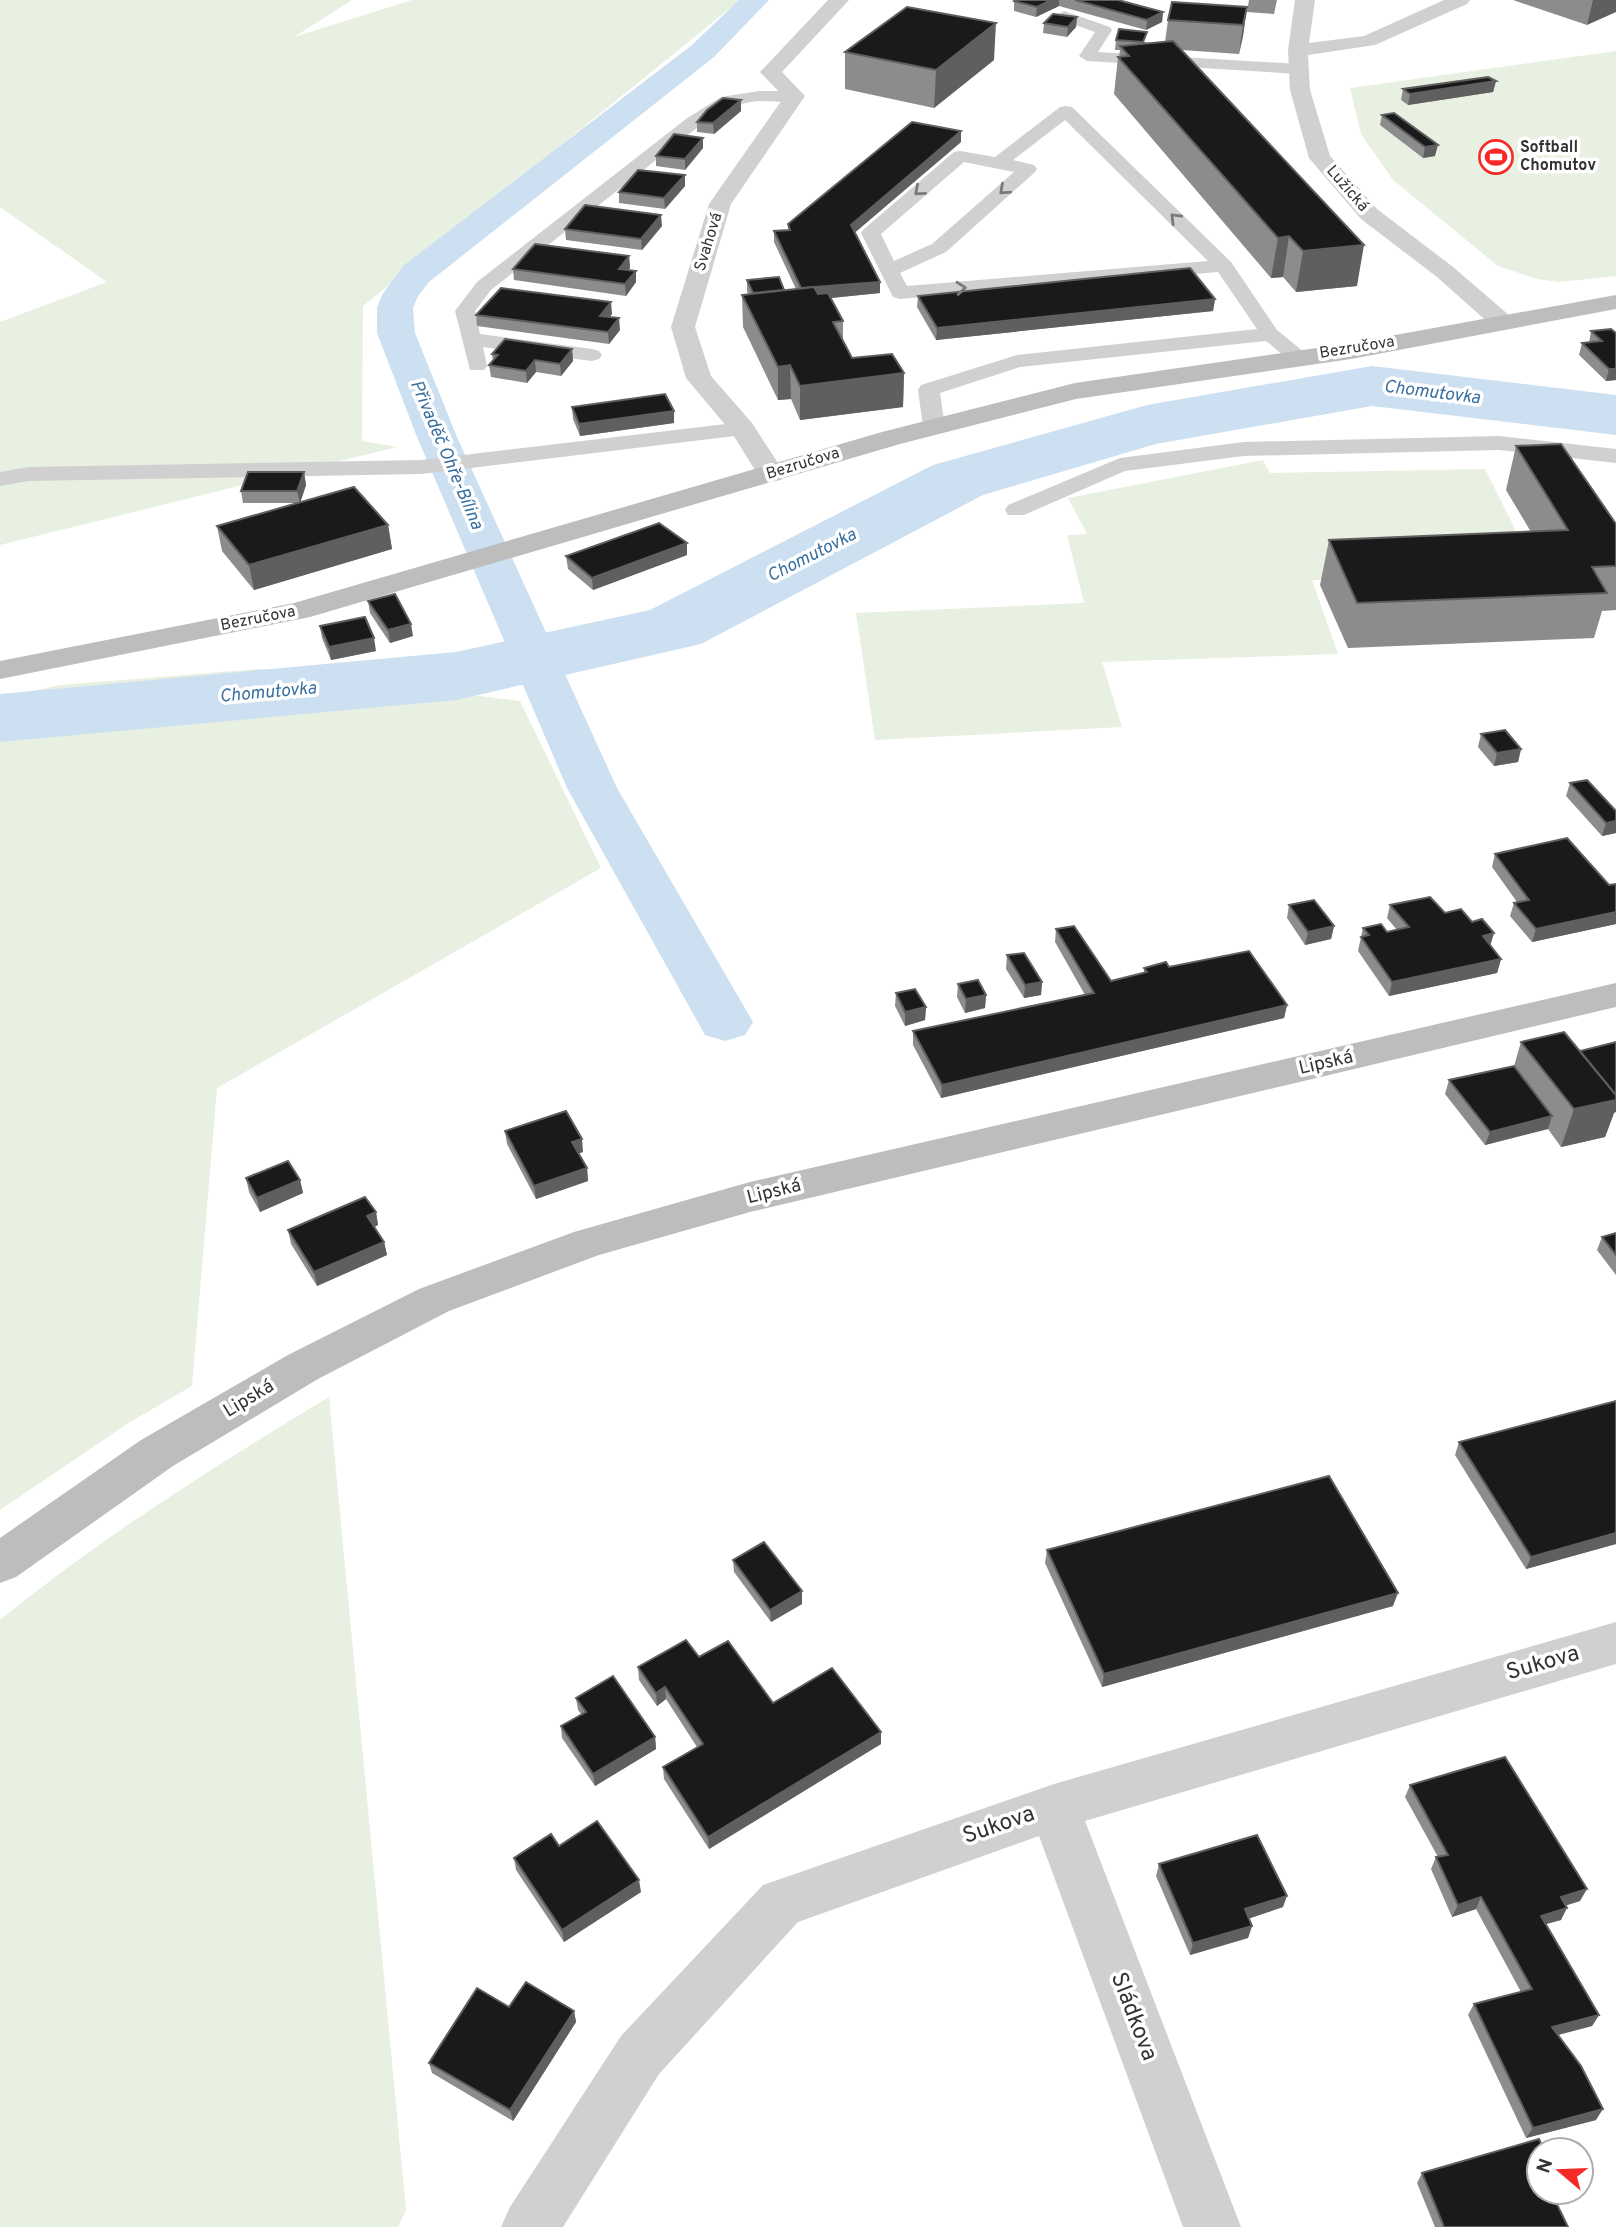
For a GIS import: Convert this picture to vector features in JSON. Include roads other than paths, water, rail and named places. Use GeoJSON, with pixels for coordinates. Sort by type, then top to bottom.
{"type":"FeatureCollection","features":[{"type":"Feature","properties":{"kind":"street"},"geometry":{"type":"LineString","coordinates":[[795,96],[770,72],[839,0]]}},
{"type":"Feature","properties":{"kind":"street","name":"Lužická"},"geometry":{"type":"LineString","coordinates":[[1304,0],[1298,60],[1300,90],[1320,158],[1368,214],[1445,272],[1501,321]]}},
{"type":"Feature","properties":{"kind":"street"},"geometry":{"type":"LineString","coordinates":[[1298,60],[1368,41],[1460,0]]}},
{"type":"Feature","properties":{"kind":"street","name":"Svahová"},"geometry":{"type":"LineString","coordinates":[[771,474],[743,429],[699,378],[683,327],[720,204],[795,96]]}},
{"type":"Feature","properties":{"kind":"street","name":"Bezručova"},"geometry":{"type":"LineString","coordinates":[[0,670],[299,611],[934,427],[1075,391],[1351,351],[1501,321],[1616,302]]}},
{"type":"Feature","properties":{"kind":"street","name":"Lipská"},"geometry":{"type":"LineString","coordinates":[[0,1563],[157,1453],[303,1367],[434,1300],[588,1243],[763,1194],[1616,995]]}},
{"type":"Feature","properties":{"kind":"street","name":"Sukova"},"geometry":{"type":"LineString","coordinates":[[530,2227],[640,2055],[781,1903],[1054,1807],[1616,1643]]}},
{"type":"Feature","properties":{"kind":"street","name":"Sládkova"},"geometry":{"type":"LineString","coordinates":[[1054,1807],[1212,2227]]}},
{"type":"Feature","properties":{"kind":"lane"},"geometry":{"type":"LineString","coordinates":[[1064,16],[1104,30],[1087,56],[1298,60]]}},
{"type":"Feature","properties":{"kind":"lane"},"geometry":{"type":"LineString","coordinates":[[477,366],[465,311],[484,286],[674,138],[727,101],[759,96],[795,96]]}},
{"type":"Feature","properties":{"kind":"lane"},"geometry":{"type":"LineString","coordinates":[[998,163],[1066,111],[1224,266],[1270,334],[1300,357]]}},
{"type":"Feature","properties":{"kind":"lane"},"geometry":{"type":"LineString","coordinates":[[674,138],[698,141]]}},
{"type":"Feature","properties":{"kind":"lane"},"geometry":{"type":"LineString","coordinates":[[889,271],[939,248],[1028,169],[960,156],[871,233],[889,271],[900,293],[1224,266]]}},
{"type":"Feature","properties":{"kind":"lane"},"geometry":{"type":"LineString","coordinates":[[631,173],[653,175]]}},
{"type":"Feature","properties":{"kind":"lane"},"geometry":{"type":"LineString","coordinates":[[587,208],[611,211]]}},
{"type":"Feature","properties":{"kind":"lane"},"geometry":{"type":"LineString","coordinates":[[539,245],[565,249]]}},
{"type":"Feature","properties":{"kind":"lane"},"geometry":{"type":"LineString","coordinates":[[484,286],[510,290]]}},
{"type":"Feature","properties":{"kind":"lane"},"geometry":{"type":"LineString","coordinates":[[934,427],[929,390],[1017,361],[1270,334]]}},
{"type":"Feature","properties":{"kind":"lane"},"geometry":{"type":"LineString","coordinates":[[471,339],[592,355]]}},
{"type":"Feature","properties":{"kind":"lane"},"geometry":{"type":"LineString","coordinates":[[0,479],[28,474],[421,467],[743,429]]}},
{"type":"Feature","properties":{"kind":"lane"},"geometry":{"type":"LineString","coordinates":[[1016,510],[1121,465],[1244,449],[1499,443],[1616,456]]}},
{"type":"Feature","properties":{"kind":"waterway","name":"Přivaděč Ohře-Bílina"},"geometry":{"type":"LineString","coordinates":[[725,1022],[592,788],[437,437],[396,333],[395,308],[400,295],[416,274],[703,51],[755,0]]}},
{"type":"Feature","properties":{"kind":"waterway","name":"Chomutovka"},"geometry":{"type":"LineString","coordinates":[[0,718],[456,676],[674,628],[958,480],[1147,425],[1372,386],[1616,415]]}},
{"type":"Feature","properties":{"kind":"place","name":"Softball Chomutov"},"geometry":{"type":"Point","coordinates":[1496,157]}}]}
